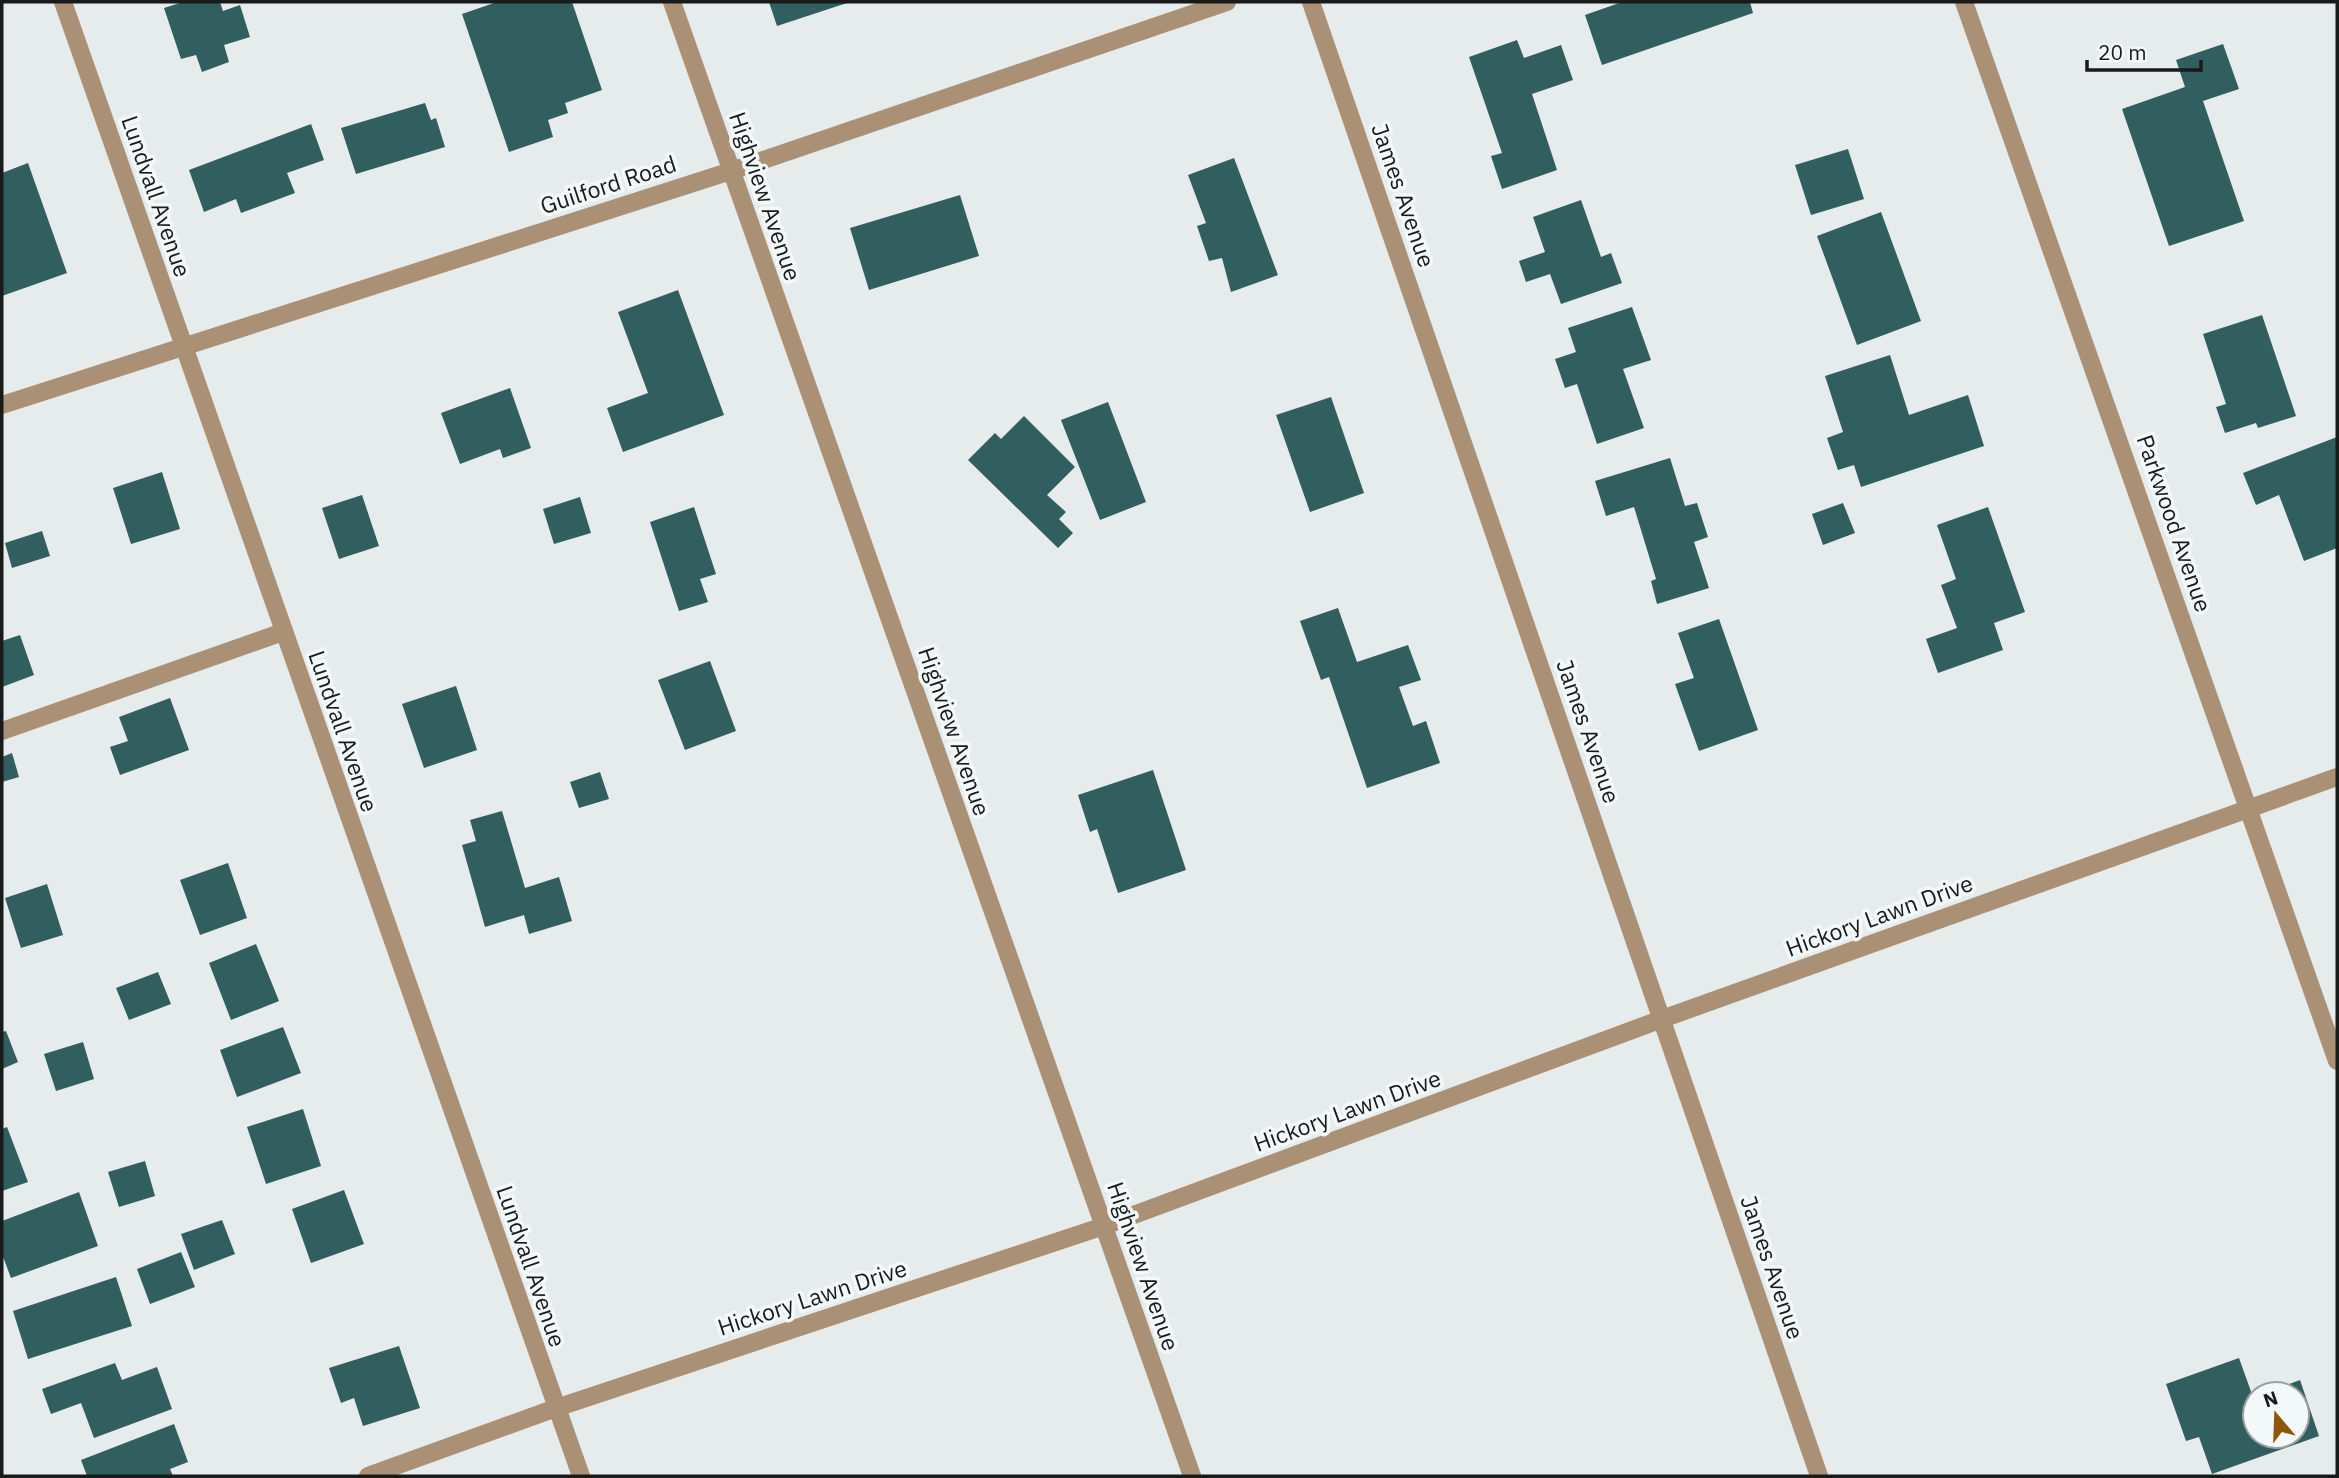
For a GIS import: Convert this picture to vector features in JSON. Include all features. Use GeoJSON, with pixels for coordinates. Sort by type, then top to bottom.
{"type":"FeatureCollection","features":[{"type":"Feature","properties":{"kind":"street","name":"Lundvall Avenue"},"geometry":{"type":"LineString","coordinates":[[63,2],[581,1476]]}},
{"type":"Feature","properties":{"kind":"street","name":"Highview Avenue"},"geometry":{"type":"LineString","coordinates":[[672,2],[1192,1476]]}},
{"type":"Feature","properties":{"kind":"street","name":"Guilford Road"},"geometry":{"type":"LineString","coordinates":[[2,405],[182,345],[731,171],[1227,2]]}},
{"type":"Feature","properties":{"kind":"street","name":"James Avenue"},"geometry":{"type":"LineString","coordinates":[[1311,2],[1819,1476]]}},
{"type":"Feature","properties":{"kind":"street","name":"Parkwood Avenue"},"geometry":{"type":"LineString","coordinates":[[1964,2],[2337,1061]]}},
{"type":"Feature","properties":{"kind":"street"},"geometry":{"type":"LineString","coordinates":[[2,731],[283,632]]}},
{"type":"Feature","properties":{"kind":"street","name":"Hickory Lawn Drive"},"geometry":{"type":"LineString","coordinates":[[368,1476],[556,1408],[1104,1226],[1662,1019],[2337,777]]}},
{"type":"Feature","properties":{"kind":"building"},"geometry":{"type":"Polygon","coordinates":[[[183,2],[220,2],[223,11],[240,5],[250,37],[224,45],[229,62],[202,72],[196,55],[181,59],[164,8],[183,2]]]}},
{"type":"Feature","properties":{"kind":"building"},"geometry":{"type":"Polygon","coordinates":[[[497,2],[572,2],[602,90],[565,103],[568,113],[548,120],[553,137],[509,152],[462,14],[497,2]]]}},
{"type":"Feature","properties":{"kind":"building"},"geometry":{"type":"Polygon","coordinates":[[[769,2],[850,2],[777,26],[769,2]]]}},
{"type":"Feature","properties":{"kind":"building"},"geometry":{"type":"Polygon","coordinates":[[[1622,2],[1750,2],[1753,13],[1602,65],[1585,15],[1622,2]]]}},
{"type":"Feature","properties":{"kind":"building"},"geometry":{"type":"Polygon","coordinates":[[[1517,40],[1524,58],[1561,45],[1573,80],[1532,94],[1557,170],[1502,189],[1491,156],[1502,153],[1469,57],[1517,40]]]}},
{"type":"Feature","properties":{"kind":"building"},"geometry":{"type":"Polygon","coordinates":[[[2223,44],[2239,89],[2203,101],[2244,221],[2169,246],[2122,109],[2185,87],[2176,60],[2223,44]]]}},
{"type":"Feature","properties":{"kind":"building"},"geometry":{"type":"Polygon","coordinates":[[[425,103],[431,120],[436,118],[445,147],[356,174],[341,128],[425,103]]]}},
{"type":"Feature","properties":{"kind":"building"},"geometry":{"type":"Polygon","coordinates":[[[311,124],[324,160],[287,173],[295,193],[241,213],[236,199],[204,212],[189,170],[311,124]]]}},
{"type":"Feature","properties":{"kind":"building"},"geometry":{"type":"Polygon","coordinates":[[[1848,149],[1864,199],[1811,215],[1795,165],[1848,149]]]}},
{"type":"Feature","properties":{"kind":"building"},"geometry":{"type":"Polygon","coordinates":[[[1234,158],[1278,275],[1231,292],[1222,258],[1209,261],[1197,226],[1206,223],[1188,175],[1234,158]]]}},
{"type":"Feature","properties":{"kind":"building"},"geometry":{"type":"Polygon","coordinates":[[[28,163],[67,273],[2,296],[2,173],[28,163]]]}},
{"type":"Feature","properties":{"kind":"building"},"geometry":{"type":"Polygon","coordinates":[[[960,195],[979,256],[869,290],[850,228],[960,195]]]}},
{"type":"Feature","properties":{"kind":"building"},"geometry":{"type":"Polygon","coordinates":[[[1581,200],[1601,257],[1611,253],[1622,283],[1561,304],[1550,274],[1526,282],[1519,261],[1545,252],[1533,217],[1581,200]]]}},
{"type":"Feature","properties":{"kind":"building"},"geometry":{"type":"Polygon","coordinates":[[[1881,212],[1921,321],[1857,345],[1817,236],[1881,212]]]}},
{"type":"Feature","properties":{"kind":"building"},"geometry":{"type":"Polygon","coordinates":[[[678,290],[724,415],[623,452],[607,408],[648,393],[618,312],[678,290]]]}},
{"type":"Feature","properties":{"kind":"building"},"geometry":{"type":"Polygon","coordinates":[[[1632,307],[1651,360],[1623,369],[1644,428],[1597,444],[1577,384],[1565,388],[1555,359],[1576,352],[1568,328],[1632,307]]]}},
{"type":"Feature","properties":{"kind":"building"},"geometry":{"type":"Polygon","coordinates":[[[2262,315],[2296,416],[2258,428],[2256,423],[2225,433],[2216,407],[2226,404],[2203,334],[2262,315]]]}},
{"type":"Feature","properties":{"kind":"building"},"geometry":{"type":"Polygon","coordinates":[[[1890,355],[1909,415],[1968,395],[1984,446],[1861,487],[1854,465],[1838,470],[1827,438],[1843,432],[1825,376],[1890,355]]]}},
{"type":"Feature","properties":{"kind":"building"},"geometry":{"type":"Polygon","coordinates":[[[510,388],[531,448],[503,458],[500,449],[460,464],[441,413],[510,388]]]}},
{"type":"Feature","properties":{"kind":"building"},"geometry":{"type":"Polygon","coordinates":[[[1331,397],[1364,493],[1310,512],[1276,415],[1331,397]]]}},
{"type":"Feature","properties":{"kind":"building"},"geometry":{"type":"Polygon","coordinates":[[[1108,402],[1146,502],[1100,520],[1061,420],[1108,402]]]}},
{"type":"Feature","properties":{"kind":"building"},"geometry":{"type":"Polygon","coordinates":[[[1024,416],[1075,467],[1047,495],[1066,512],[1059,519],[1073,533],[1058,548],[968,460],[995,433],[1001,439],[1024,416]]]}},
{"type":"Feature","properties":{"kind":"building"},"geometry":{"type":"Polygon","coordinates":[[[2337,437],[2337,548],[2304,561],[2279,495],[2256,505],[2243,473],[2337,437]]]}},
{"type":"Feature","properties":{"kind":"building"},"geometry":{"type":"Polygon","coordinates":[[[1670,458],[1685,506],[1697,503],[1708,537],[1694,542],[1709,588],[1657,604],[1651,581],[1656,579],[1634,507],[1606,516],[1595,481],[1670,458]]]}},
{"type":"Feature","properties":{"kind":"building"},"geometry":{"type":"Polygon","coordinates":[[[162,472],[180,529],[131,544],[113,488],[162,472]]]}},
{"type":"Feature","properties":{"kind":"building"},"geometry":{"type":"Polygon","coordinates":[[[362,495],[379,546],[339,559],[322,508],[362,495]]]}},
{"type":"Feature","properties":{"kind":"building"},"geometry":{"type":"Polygon","coordinates":[[[580,497],[591,533],[554,544],[543,509],[580,497]]]}},
{"type":"Feature","properties":{"kind":"building"},"geometry":{"type":"Polygon","coordinates":[[[1843,503],[1855,533],[1823,545],[1812,514],[1843,503]]]}},
{"type":"Feature","properties":{"kind":"building"},"geometry":{"type":"Polygon","coordinates":[[[694,507],[716,574],[700,579],[708,602],[679,611],[650,522],[694,507]]]}},
{"type":"Feature","properties":{"kind":"building"},"geometry":{"type":"Polygon","coordinates":[[[1988,507],[2025,612],[1994,623],[2003,650],[1938,673],[1926,639],[1957,628],[1941,585],[1956,579],[1937,525],[1988,507]]]}},
{"type":"Feature","properties":{"kind":"building"},"geometry":{"type":"Polygon","coordinates":[[[42,531],[50,556],[12,568],[5,543],[42,531]]]}},
{"type":"Feature","properties":{"kind":"building"},"geometry":{"type":"Polygon","coordinates":[[[1338,608],[1357,662],[1408,645],[1421,680],[1399,687],[1413,726],[1426,721],[1440,763],[1367,788],[1329,677],[1321,680],[1300,621],[1338,608]]]}},
{"type":"Feature","properties":{"kind":"building"},"geometry":{"type":"Polygon","coordinates":[[[1719,619],[1758,730],[1699,751],[1675,684],[1694,678],[1678,633],[1719,619]]]}},
{"type":"Feature","properties":{"kind":"building"},"geometry":{"type":"Polygon","coordinates":[[[20,635],[34,675],[2,687],[2,641],[20,635]]]}},
{"type":"Feature","properties":{"kind":"building"},"geometry":{"type":"Polygon","coordinates":[[[710,661],[736,731],[685,750],[658,680],[710,661]]]}},
{"type":"Feature","properties":{"kind":"building"},"geometry":{"type":"Polygon","coordinates":[[[456,686],[477,750],[424,768],[402,704],[456,686]]]}},
{"type":"Feature","properties":{"kind":"building"},"geometry":{"type":"Polygon","coordinates":[[[170,698],[189,750],[120,775],[110,747],[128,741],[119,717],[170,698]]]}},
{"type":"Feature","properties":{"kind":"building"},"geometry":{"type":"Polygon","coordinates":[[[12,753],[19,777],[2,782],[2,757],[12,753]]]}},
{"type":"Feature","properties":{"kind":"building"},"geometry":{"type":"Polygon","coordinates":[[[1153,770],[1186,870],[1118,893],[1097,829],[1090,832],[1078,795],[1153,770]]]}},
{"type":"Feature","properties":{"kind":"building"},"geometry":{"type":"Polygon","coordinates":[[[600,772],[609,799],[579,808],[570,782],[600,772]]]}},
{"type":"Feature","properties":{"kind":"building"},"geometry":{"type":"Polygon","coordinates":[[[502,811],[525,888],[559,877],[572,921],[529,934],[524,915],[485,927],[462,845],[476,841],[470,820],[502,811]]]}},
{"type":"Feature","properties":{"kind":"building"},"geometry":{"type":"Polygon","coordinates":[[[228,863],[247,918],[200,935],[180,880],[228,863]]]}},
{"type":"Feature","properties":{"kind":"building"},"geometry":{"type":"Polygon","coordinates":[[[47,884],[63,935],[21,948],[5,898],[47,884]]]}},
{"type":"Feature","properties":{"kind":"building"},"geometry":{"type":"Polygon","coordinates":[[[256,944],[279,1001],[231,1020],[209,963],[256,944]]]}},
{"type":"Feature","properties":{"kind":"building"},"geometry":{"type":"Polygon","coordinates":[[[158,972],[171,1004],[129,1020],[116,988],[158,972]]]}},
{"type":"Feature","properties":{"kind":"building"},"geometry":{"type":"Polygon","coordinates":[[[283,1027],[301,1073],[237,1097],[220,1050],[283,1027]]]}},
{"type":"Feature","properties":{"kind":"building"},"geometry":{"type":"Polygon","coordinates":[[[6,1031],[18,1062],[2,1069],[2,1032],[6,1031]]]}},
{"type":"Feature","properties":{"kind":"building"},"geometry":{"type":"Polygon","coordinates":[[[83,1042],[94,1079],[56,1091],[44,1054],[83,1042]]]}},
{"type":"Feature","properties":{"kind":"building"},"geometry":{"type":"Polygon","coordinates":[[[303,1109],[321,1166],[266,1184],[247,1127],[303,1109]]]}},
{"type":"Feature","properties":{"kind":"building"},"geometry":{"type":"Polygon","coordinates":[[[7,1127],[28,1182],[2,1191],[2,1129],[7,1127]]]}},
{"type":"Feature","properties":{"kind":"building"},"geometry":{"type":"Polygon","coordinates":[[[145,1161],[155,1196],[119,1207],[108,1172],[145,1161]]]}},
{"type":"Feature","properties":{"kind":"building"},"geometry":{"type":"Polygon","coordinates":[[[344,1190],[364,1244],[311,1263],[292,1209],[344,1190]]]}},
{"type":"Feature","properties":{"kind":"building"},"geometry":{"type":"Polygon","coordinates":[[[79,1192],[98,1246],[11,1278],[2,1254],[2,1221],[79,1192]]]}},
{"type":"Feature","properties":{"kind":"building"},"geometry":{"type":"Polygon","coordinates":[[[222,1220],[235,1254],[194,1270],[181,1234],[222,1220]]]}},
{"type":"Feature","properties":{"kind":"building"},"geometry":{"type":"Polygon","coordinates":[[[181,1252],[195,1287],[150,1304],[137,1269],[181,1252]]]}},
{"type":"Feature","properties":{"kind":"building"},"geometry":{"type":"Polygon","coordinates":[[[116,1277],[132,1326],[28,1359],[13,1311],[116,1277]]]}},
{"type":"Feature","properties":{"kind":"building"},"geometry":{"type":"Polygon","coordinates":[[[399,1346],[420,1408],[363,1426],[354,1398],[341,1403],[329,1368],[399,1346]]]}},
{"type":"Feature","properties":{"kind":"building"},"geometry":{"type":"Polygon","coordinates":[[[2239,1358],[2247,1380],[2241,1380],[2241,1450],[2280,1450],[2212,1474],[2199,1437],[2186,1441],[2166,1384],[2239,1358]]]}},
{"type":"Feature","properties":{"kind":"building"},"geometry":{"type":"Polygon","coordinates":[[[115,1363],[122,1380],[157,1367],[172,1409],[94,1438],[81,1403],[51,1414],[42,1389],[115,1363]]]}},
{"type":"Feature","properties":{"kind":"building"},"geometry":{"type":"Polygon","coordinates":[[[2311,1412],[2319,1436],[2311,1439],[2311,1412]]]}},
{"type":"Feature","properties":{"kind":"building"},"geometry":{"type":"Polygon","coordinates":[[[174,1424],[188,1462],[170,1469],[173,1476],[87,1476],[81,1460],[174,1424]]]}}]}
